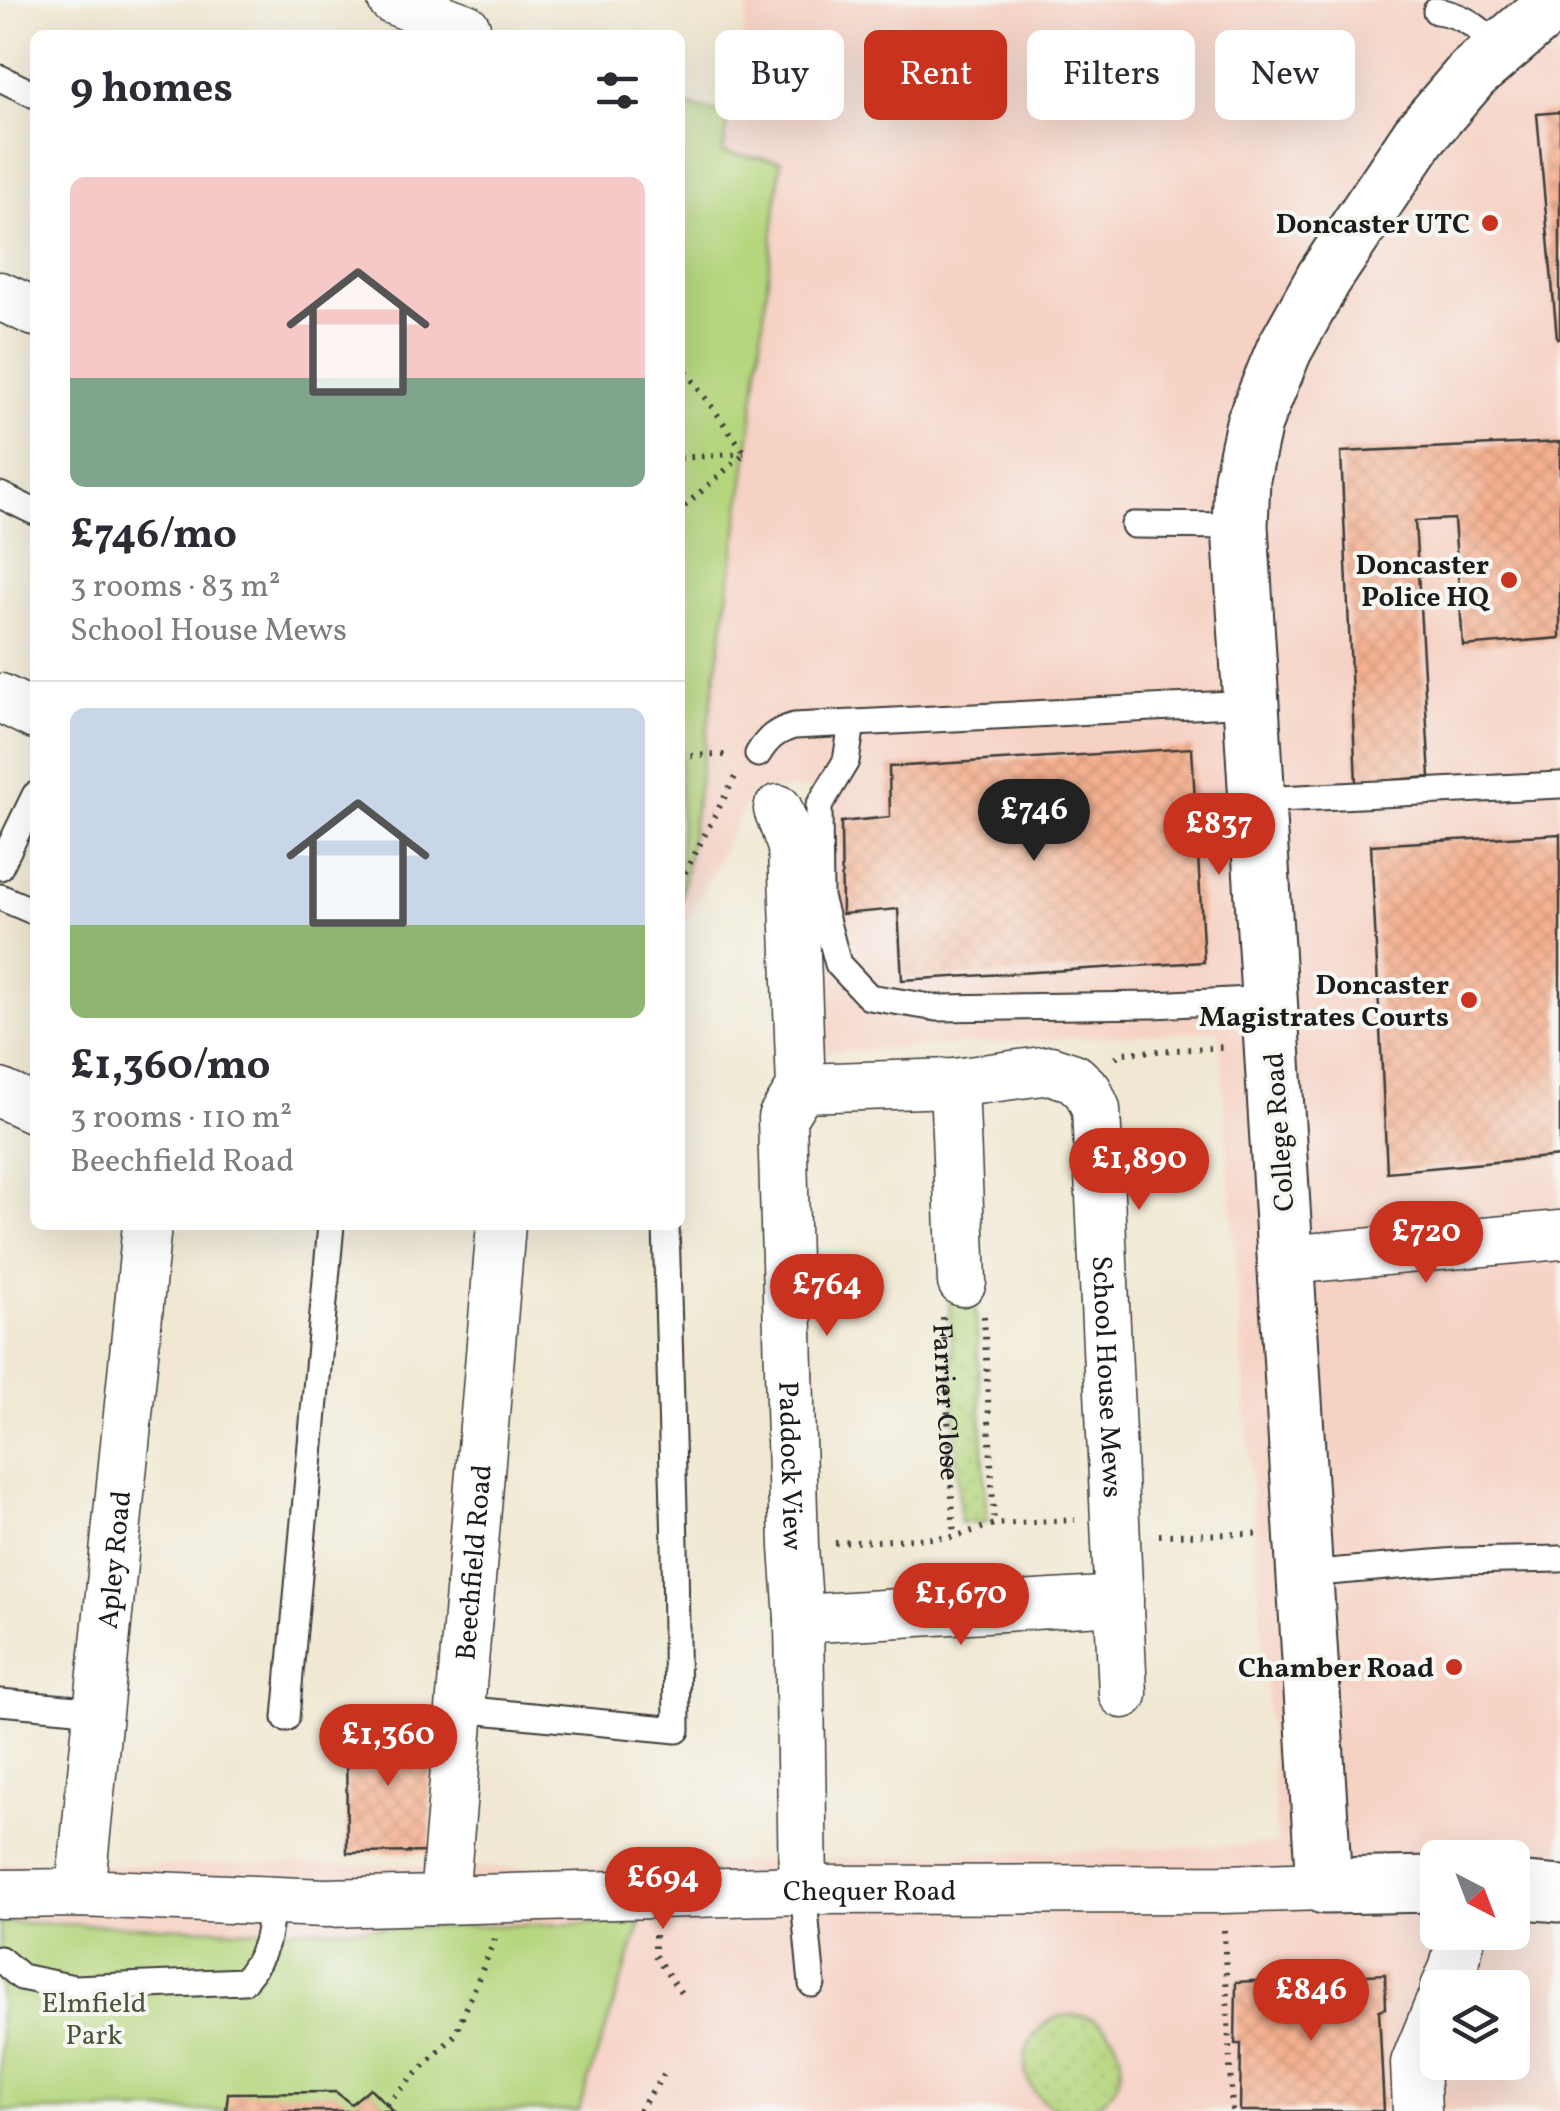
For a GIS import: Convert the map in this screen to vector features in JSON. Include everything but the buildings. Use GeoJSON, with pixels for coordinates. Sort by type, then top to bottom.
{"type":"FeatureCollection","features":[{"type":"Feature","properties":{"kind":"street"},"geometry":{"type":"LineString","coordinates":[[392,0],[467,21]]}},
{"type":"Feature","properties":{"kind":"street","name":"College Road"},"geometry":{"type":"LineString","coordinates":[[1324,1886],[1240,526],[1242,478],[1254,422],[1284,350],[1324,278],[1418,136],[1472,74],[1558,1]]}},
{"type":"Feature","properties":{"kind":"street"},"geometry":{"type":"LineString","coordinates":[[0,296],[30,310]]}},
{"type":"Feature","properties":{"kind":"street"},"geometry":{"type":"LineString","coordinates":[[0,698],[30,713]]}},
{"type":"Feature","properties":{"kind":"street","name":"Paddock View"},"geometry":{"type":"LineString","coordinates":[[778,809],[792,847],[801,1088],[782,1118],[799,1619],[803,1890]]}},
{"type":"Feature","properties":{"kind":"street"},"geometry":{"type":"LineString","coordinates":[[801,1088],[954,1083],[1050,1070],[1074,1078],[1083,1086]]}},
{"type":"Feature","properties":{"kind":"street"},"geometry":{"type":"LineString","coordinates":[[954,1083],[962,1282]]}},
{"type":"Feature","properties":{"kind":"street","name":"School House Mews"},"geometry":{"type":"LineString","coordinates":[[1083,1086],[1096,1108],[1123,1694]]}},
{"type":"Feature","properties":{"kind":"street"},"geometry":{"type":"LineString","coordinates":[[0,1094],[30,1107]]}},
{"type":"Feature","properties":{"kind":"street","name":"Apley Road"},"geometry":{"type":"LineString","coordinates":[[80,1893],[146,1230]]}},
{"type":"Feature","properties":{"kind":"street","name":"Beechfield Road"},"geometry":{"type":"LineString","coordinates":[[444,1899],[501,1230]]}},
{"type":"Feature","properties":{"kind":"street"},"geometry":{"type":"LineString","coordinates":[[1286,1260],[1560,1235]]}},
{"type":"Feature","properties":{"kind":"street"},"geometry":{"type":"LineString","coordinates":[[799,1619],[1119,1600]]}},
{"type":"Feature","properties":{"kind":"street","name":"Chequer Road"},"geometry":{"type":"LineString","coordinates":[[0,1894],[80,1893],[326,1903],[803,1890],[1420,1884]]}},
{"type":"Feature","properties":{"kind":"street"},"geometry":{"type":"LineString","coordinates":[[1530,1892],[1560,1894]]}},
{"type":"Feature","properties":{"kind":"street"},"geometry":{"type":"LineString","coordinates":[[1417,2111],[1415,2063],[1420,2051]]}},
{"type":"Feature","properties":{"kind":"lane"},"geometry":{"type":"LineString","coordinates":[[1436,11],[1454,14],[1473,24],[1501,48]]}},
{"type":"Feature","properties":{"kind":"lane"},"geometry":{"type":"LineString","coordinates":[[0,78],[30,93]]}},
{"type":"Feature","properties":{"kind":"lane"},"geometry":{"type":"LineString","coordinates":[[0,495],[30,510]]}},
{"type":"Feature","properties":{"kind":"lane"},"geometry":{"type":"LineString","coordinates":[[1134,525],[1240,526]]}},
{"type":"Feature","properties":{"kind":"lane"},"geometry":{"type":"LineString","coordinates":[[758,754],[778,730],[794,726],[1251,704]]}},
{"type":"Feature","properties":{"kind":"lane"},"geometry":{"type":"LineString","coordinates":[[852,724],[846,761],[819,806],[820,897],[838,964],[869,997],[937,1008],[1154,1004],[1271,1022]]}},
{"type":"Feature","properties":{"kind":"lane"},"geometry":{"type":"LineString","coordinates":[[1257,800],[1560,784]]}},
{"type":"Feature","properties":{"kind":"lane"},"geometry":{"type":"LineString","coordinates":[[0,867],[30,805]]}},
{"type":"Feature","properties":{"kind":"lane"},"geometry":{"type":"LineString","coordinates":[[0,897],[30,910]]}},
{"type":"Feature","properties":{"kind":"lane"},"geometry":{"type":"LineString","coordinates":[[286,1718],[330,1230]]}},
{"type":"Feature","properties":{"kind":"lane"},"geometry":{"type":"LineString","coordinates":[[460,1710],[677,1730],[666,1230]]}},
{"type":"Feature","properties":{"kind":"lane"},"geometry":{"type":"LineString","coordinates":[[1304,1554],[1457,1561],[1560,1559]]}},
{"type":"Feature","properties":{"kind":"lane"},"geometry":{"type":"LineString","coordinates":[[0,1702],[98,1711]]}},
{"type":"Feature","properties":{"kind":"lane"},"geometry":{"type":"LineString","coordinates":[[803,1890],[812,1984]]}},
{"type":"Feature","properties":{"kind":"lane"},"geometry":{"type":"LineString","coordinates":[[0,1959],[21,1977],[74,1988],[244,1980],[268,1942],[272,1900]]}},
{"type":"Feature","properties":{"kind":"path"},"geometry":{"type":"LineString","coordinates":[[685,371],[745,453]]}},
{"type":"Feature","properties":{"kind":"path"},"geometry":{"type":"LineString","coordinates":[[685,458],[745,453]]}},
{"type":"Feature","properties":{"kind":"path"},"geometry":{"type":"LineString","coordinates":[[685,506],[745,453]]}},
{"type":"Feature","properties":{"kind":"path"},"geometry":{"type":"LineString","coordinates":[[685,756],[758,754]]}},
{"type":"Feature","properties":{"kind":"path"},"geometry":{"type":"LineString","coordinates":[[685,873],[739,770],[758,754]]}},
{"type":"Feature","properties":{"kind":"path"},"geometry":{"type":"LineString","coordinates":[[1083,1086],[1122,1052],[1271,1022]]}},
{"type":"Feature","properties":{"kind":"path","name":"Farrier Close"},"geometry":{"type":"LineString","coordinates":[[954,1536],[942,1291],[962,1282],[983,1289],[994,1524]]}},
{"type":"Feature","properties":{"kind":"path"},"geometry":{"type":"LineString","coordinates":[[794,1547],[954,1536],[994,1524],[1115,1527],[1304,1554]]}},
{"type":"Feature","properties":{"kind":"path"},"geometry":{"type":"LineString","coordinates":[[1222,1889],[1232,2111]]}},
{"type":"Feature","properties":{"kind":"path"},"geometry":{"type":"LineString","coordinates":[[653,1894],[656,1956],[681,1993]]}},
{"type":"Feature","properties":{"kind":"path"},"geometry":{"type":"LineString","coordinates":[[386,2104],[456,2035],[497,1935]]}},
{"type":"Feature","properties":{"kind":"path"},"geometry":{"type":"LineString","coordinates":[[640,2111],[666,2071]]}},
{"type":"Feature","properties":{"kind":"shaded area"},"geometry":{"type":"Polygon","coordinates":[[[749,0],[1560,0],[1560,2111],[578,2111],[640,1924],[250,1930],[0,1922],[0,1863],[499,1868],[1277,1844],[1219,1030],[824,1052],[809,789],[752,790],[685,926],[685,874],[751,430],[781,161],[723,153],[729,120],[844,120],[844,30],[744,30],[749,0]]]}},
{"type":"Feature","properties":{"kind":"green space"},"geometry":{"type":"Polygon","coordinates":[[[685,106],[715,111],[715,120],[728,120],[723,153],[781,161],[751,430],[685,874],[685,106]]]}},
{"type":"Feature","properties":{"kind":"green space"},"geometry":{"type":"Polygon","coordinates":[[[975,1295],[987,1522],[960,1523],[949,1297],[975,1295]]]}},
{"type":"Feature","properties":{"kind":"green space","name":"Elmfield Park"},"geometry":{"type":"Polygon","coordinates":[[[0,1922],[250,1930],[641,1923],[578,2111],[0,2111],[0,1922]]]}},
{"type":"Feature","properties":{"kind":"green space"},"geometry":{"type":"Polygon","coordinates":[[[1073,2015],[1091,2019],[1107,2029],[1117,2045],[1121,2063],[1117,2081],[1107,2097],[1091,2107],[1073,2111],[1055,2107],[1039,2097],[1029,2081],[1025,2063],[1029,2045],[1039,2029],[1055,2019],[1073,2015]]]}},
{"type":"Feature","properties":{"kind":"place","name":"Doncaster UTC"},"geometry":{"type":"Point","coordinates":[1490,223]}},
{"type":"Feature","properties":{"kind":"place","name":"Doncaster Police HQ"},"geometry":{"type":"Point","coordinates":[1509,580]}},
{"type":"Feature","properties":{"kind":"place","name":"Doncaster Magistrates Courts"},"geometry":{"type":"Point","coordinates":[1469,1000]}},
{"type":"Feature","properties":{"kind":"place","name":"Chamber Road"},"geometry":{"type":"Point","coordinates":[1454,1667]}}]}
